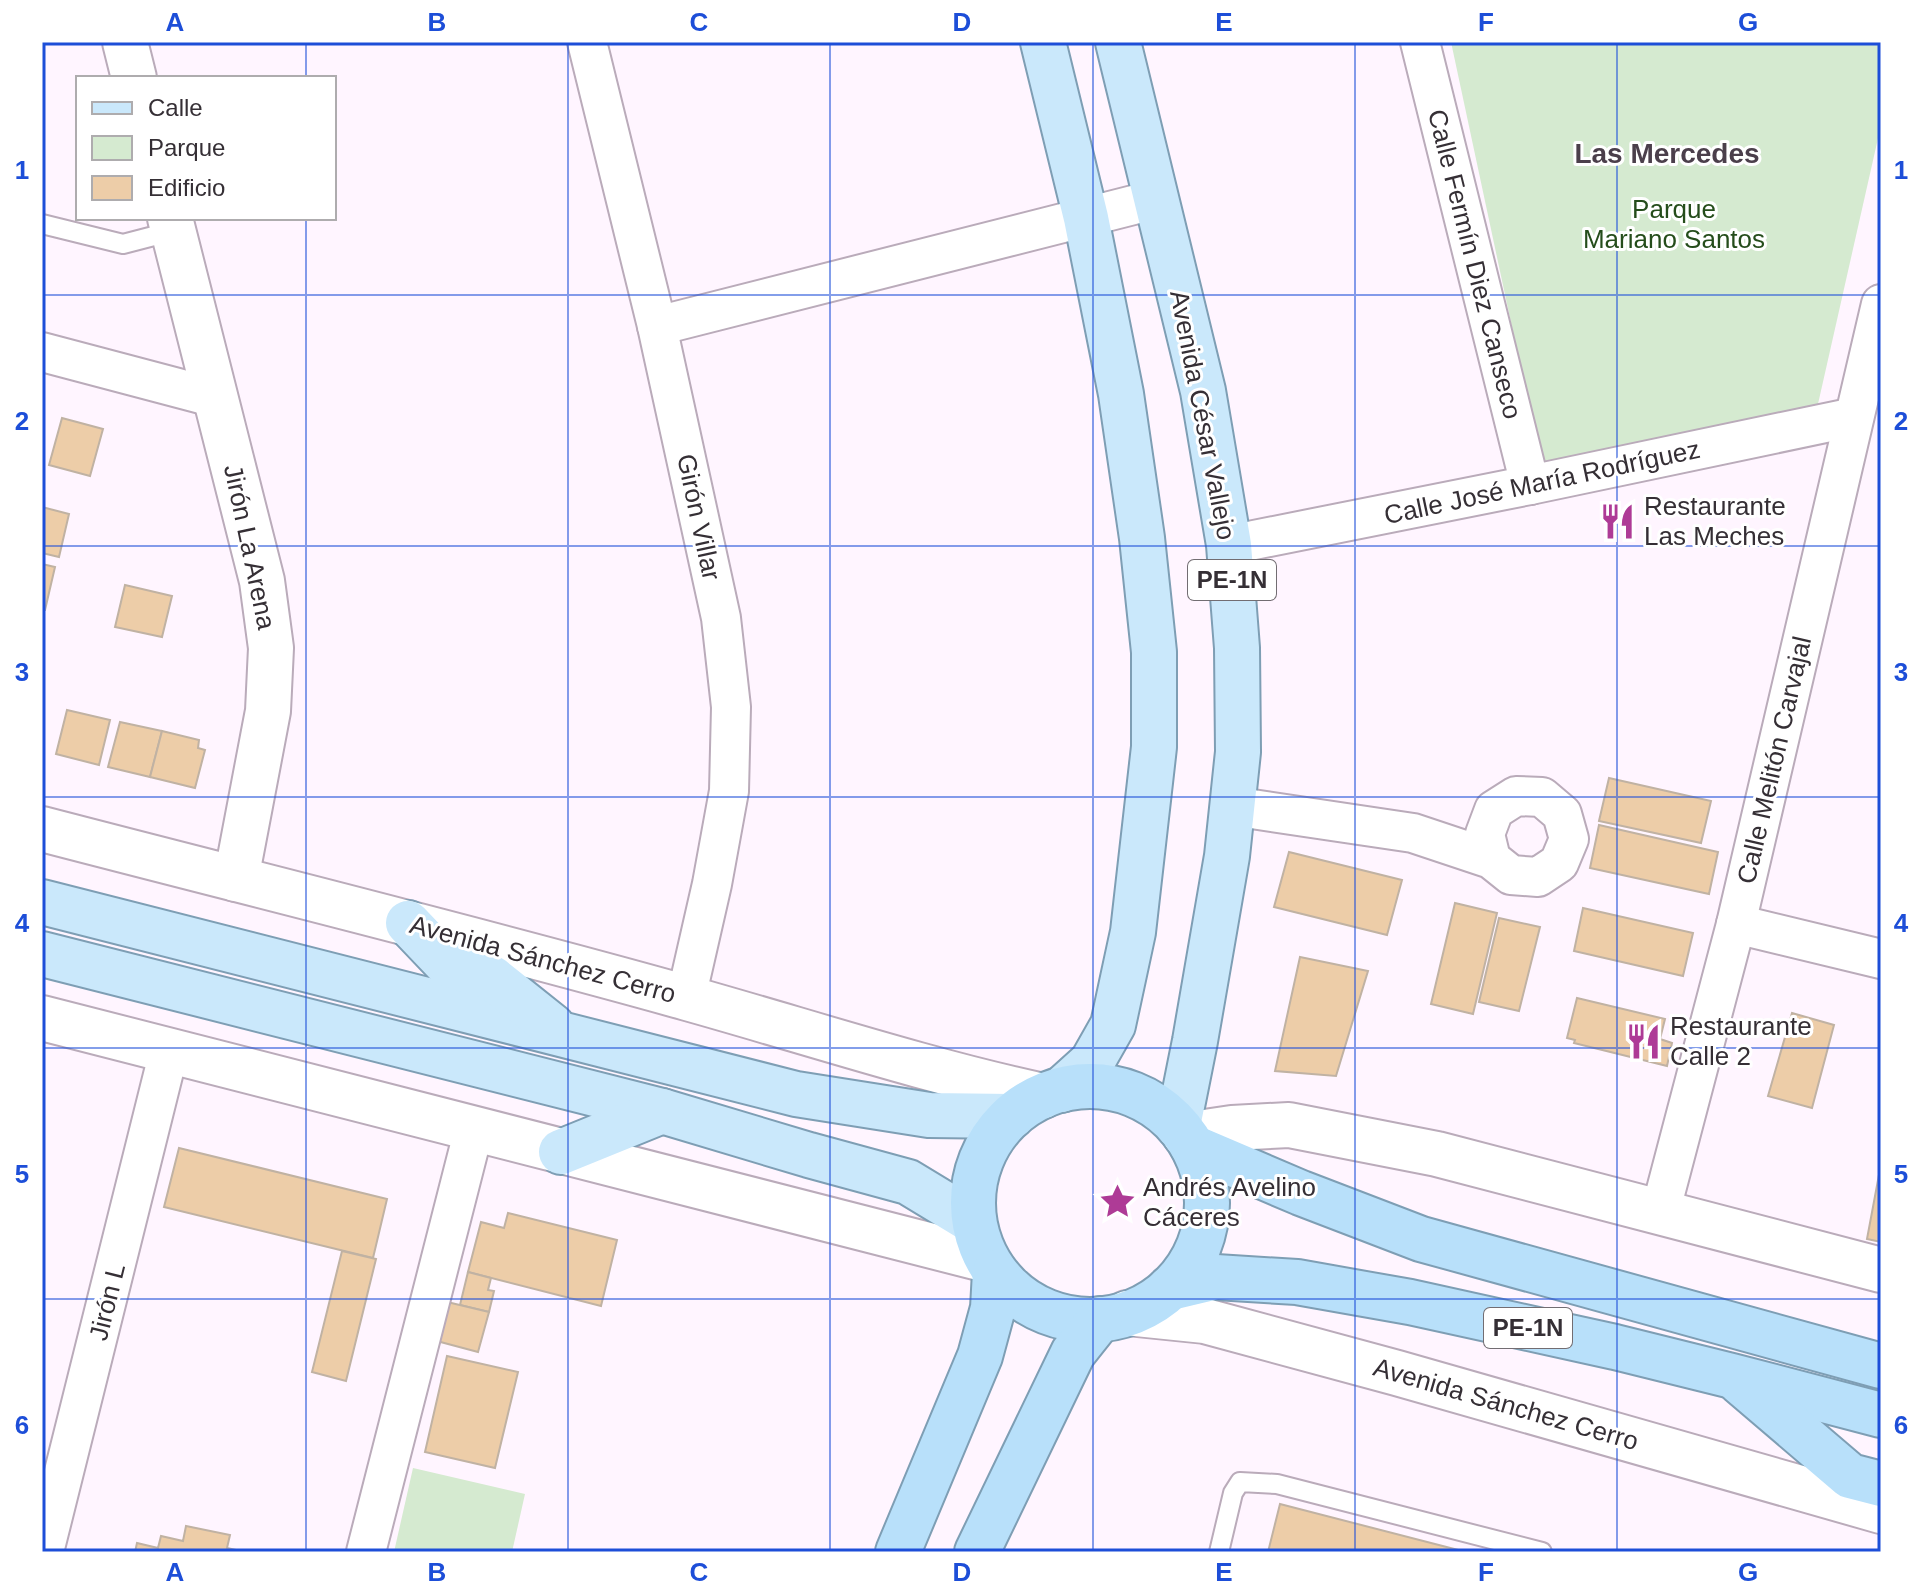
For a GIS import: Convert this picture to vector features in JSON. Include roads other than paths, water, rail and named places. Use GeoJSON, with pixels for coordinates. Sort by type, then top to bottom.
{"type":"FeatureCollection","features":[{"type":"Feature","properties":{"kind":"highway","name":"PE-1N"},"geometry":{"type":"LineString","coordinates":[[1039,1101],[1097,1087],[1115,1089],[1165,1113],[1185,1136],[1201,1167],[1207,1210],[1196,1252],[1185,1271],[1170,1288],[1150,1303],[1114,1316]]}},
{"type":"Feature","properties":{"kind":"highway"},"geometry":{"type":"LineString","coordinates":[[898,1552],[980,1356],[993,1308],[973,1193],[979,1164],[998,1130],[1039,1101]]}},
{"type":"Feature","properties":{"kind":"highway","name":"PE-1N"},"geometry":{"type":"LineString","coordinates":[[1185,1136],[1301,1193],[1421,1239],[1881,1366]]}},
{"type":"Feature","properties":{"kind":"highway"},"geometry":{"type":"LineString","coordinates":[[985,1251],[1008,1287],[1041,1309],[1080,1319],[1114,1316]]}},
{"type":"Feature","properties":{"kind":"highway","name":"PE-1N"},"geometry":{"type":"LineString","coordinates":[[1170,1288],[1216,1277],[1297,1282],[1410,1302],[1615,1347],[1881,1415]]}},
{"type":"Feature","properties":{"kind":"highway"},"geometry":{"type":"LineString","coordinates":[[977,1552],[1073,1353],[1114,1316]]}},
{"type":"Feature","properties":{"kind":"highway"},"geometry":{"type":"LineString","coordinates":[[1732,1376],[1850,1476],[1881,1484]]}},
{"type":"Feature","properties":{"kind":"main road"},"geometry":{"type":"LineString","coordinates":[[125,42],[134,76]]}},
{"type":"Feature","properties":{"kind":"main road"},"geometry":{"type":"LineString","coordinates":[[42,902],[796,1094],[929,1115],[1039,1101],[1092,1062],[1113,1025],[1133,932],[1154,747],[1154,652],[1142,538],[1121,394],[1086,218],[1043,42]]}},
{"type":"Feature","properties":{"kind":"main road","name":"Avenida César Vallejo"},"geometry":{"type":"LineString","coordinates":[[1118,42],[1203,391],[1229,545],[1237,648],[1238,752],[1224,871],[1195,1041],[1185,1136]]}},
{"type":"Feature","properties":{"kind":"main road","name":"Jirón La Arena"},"geometry":{"type":"LineString","coordinates":[[172,224],[262,581],[271,648],[268,711],[236,879]]}},
{"type":"Feature","properties":{"kind":"main road","name":"Avenida Sánchez Cerro"},"geometry":{"type":"LineString","coordinates":[[42,829],[686,998],[1003,1087],[1039,1101]]}},
{"type":"Feature","properties":{"kind":"main road"},"geometry":{"type":"LineString","coordinates":[[408,923],[448,965],[492,978],[564,1035]]}},
{"type":"Feature","properties":{"kind":"main road"},"geometry":{"type":"LineString","coordinates":[[42,954],[662,1111],[908,1182],[985,1251]]}},
{"type":"Feature","properties":{"kind":"main road"},"geometry":{"type":"LineString","coordinates":[[42,1018],[561,1152],[985,1251]]}},
{"type":"Feature","properties":{"kind":"main road"},"geometry":{"type":"LineString","coordinates":[[561,1152],[662,1111]]}},
{"type":"Feature","properties":{"kind":"main road"},"geometry":{"type":"LineString","coordinates":[[1185,1136],[1232,1128],[1289,1125],[1437,1154],[1881,1270]]}},
{"type":"Feature","properties":{"kind":"main road","name":"Avenida Sánchez Cerro"},"geometry":{"type":"LineString","coordinates":[[1114,1316],[1205,1321],[1881,1511]]}},
{"type":"Feature","properties":{"kind":"street","name":"Girón Villar"},"geometry":{"type":"LineString","coordinates":[[587,42],[657,326],[721,618],[731,707],[729,791],[686,998]]}},
{"type":"Feature","properties":{"kind":"street","name":"Calle Fermín Diez Canseco"},"geometry":{"type":"LineString","coordinates":[[1420,42],[1530,485]]}},
{"type":"Feature","properties":{"kind":"street"},"geometry":{"type":"LineString","coordinates":[[657,326],[1157,199]]}},
{"type":"Feature","properties":{"kind":"street","name":"Calle Melitón Carvajal"},"geometry":{"type":"LineString","coordinates":[[1660,1213],[1736,924],[1854,417],[1878,327]]}},
{"type":"Feature","properties":{"kind":"street"},"geometry":{"type":"LineString","coordinates":[[42,352],[216,398]]}},
{"type":"Feature","properties":{"kind":"street","name":"Calle José María Rodríguez"},"geometry":{"type":"LineString","coordinates":[[1229,545],[1854,417]]}},
{"type":"Feature","properties":{"kind":"street"},"geometry":{"type":"LineString","coordinates":[[1232,806],[1413,833],[1491,859]]}},
{"type":"Feature","properties":{"kind":"street"},"geometry":{"type":"LineString","coordinates":[[1736,924],[1881,959]]}},
{"type":"Feature","properties":{"kind":"street","name":"Jirón L"},"geometry":{"type":"LineString","coordinates":[[44,1552],[169,1051]]}},
{"type":"Feature","properties":{"kind":"street"},"geometry":{"type":"LineString","coordinates":[[366,1552],[474,1129]]}},
{"type":"Feature","properties":{"kind":"lane"},"geometry":{"type":"LineString","coordinates":[[42,224],[123,244],[172,224]]}},
{"type":"Feature","properties":{"kind":"lane"},"geometry":{"type":"LineString","coordinates":[[1219,1552],[1233,1493],[1240,1482],[1277,1484],[1542,1552]]}},
{"type":"Feature","properties":{"kind":"place","name":"Restaurante Las Meches"},"geometry":{"type":"Point","coordinates":[1618,521]}},
{"type":"Feature","properties":{"kind":"place","name":"Restaurante Calle 2"},"geometry":{"type":"Point","coordinates":[1644,1041]}},
{"type":"Feature","properties":{"kind":"place","name":"Andrés Avelino Cáceres"},"geometry":{"type":"Point","coordinates":[1117,1202]}},
{"type":"Feature","properties":{"kind":"district","name":"Las Mercedes"},"geometry":{"type":"Point","coordinates":[1667,153]}},
{"type":"Feature","properties":{"kind":"park label","name":"Parque Mariano Santos"},"geometry":{"type":"Point","coordinates":[1674,224]}}]}
